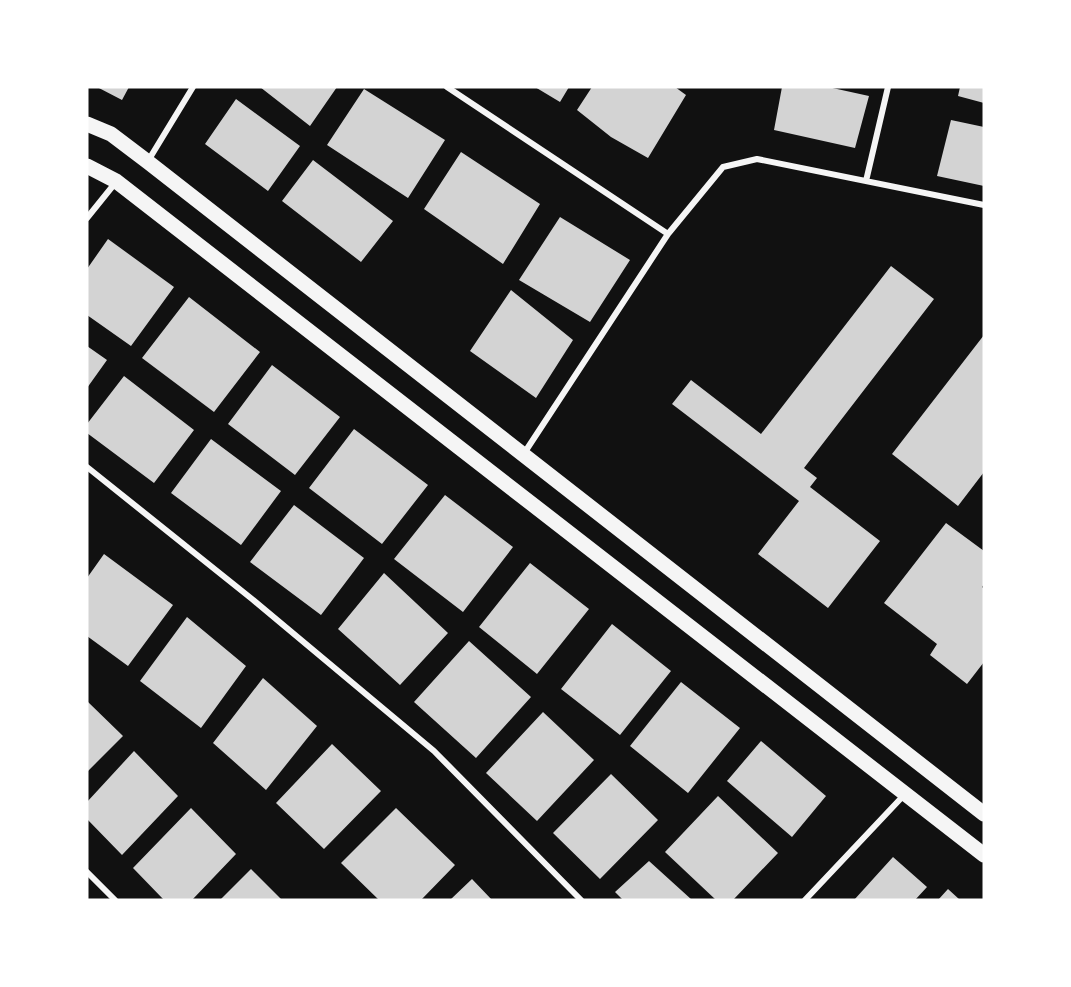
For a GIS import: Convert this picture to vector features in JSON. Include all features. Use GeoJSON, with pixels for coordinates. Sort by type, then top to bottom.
{"type":"FeatureCollection","features":[{"type":"Feature","properties":{"kind":"main road"},"geometry":{"type":"LineString","coordinates":[[87,124],[111,134],[148,162],[984,814]]}},
{"type":"Feature","properties":{"kind":"main road"},"geometry":{"type":"LineString","coordinates":[[87,166],[116,182],[984,855]]}},
{"type":"Feature","properties":{"kind":"street"},"geometry":{"type":"LineString","coordinates":[[148,162],[193,87]]}},
{"type":"Feature","properties":{"kind":"street"},"geometry":{"type":"LineString","coordinates":[[447,87],[668,234]]}},
{"type":"Feature","properties":{"kind":"street"},"geometry":{"type":"LineString","coordinates":[[866,181],[888,87]]}},
{"type":"Feature","properties":{"kind":"street"},"geometry":{"type":"LineString","coordinates":[[523,455],[668,234],[723,167],[757,159],[984,204]]}},
{"type":"Feature","properties":{"kind":"street"},"geometry":{"type":"LineString","coordinates":[[87,218],[116,182]]}},
{"type":"Feature","properties":{"kind":"street"},"geometry":{"type":"LineString","coordinates":[[87,467],[252,598],[434,751],[581,900]]}},
{"type":"Feature","properties":{"kind":"street"},"geometry":{"type":"LineString","coordinates":[[805,900],[904,794]]}},
{"type":"Feature","properties":{"kind":"street"},"geometry":{"type":"LineString","coordinates":[[87,872],[115,900]]}},
{"type":"Feature","properties":{"kind":"building"},"geometry":{"type":"Polygon","coordinates":[[[97,87],[129,87],[122,100],[97,87]]]}},
{"type":"Feature","properties":{"kind":"building"},"geometry":{"type":"Polygon","coordinates":[[[260,87],[337,87],[310,126],[260,87]]]}},
{"type":"Feature","properties":{"kind":"building"},"geometry":{"type":"Polygon","coordinates":[[[535,87],[569,87],[560,102],[535,87]]]}},
{"type":"Feature","properties":{"kind":"building"},"geometry":{"type":"Polygon","coordinates":[[[592,87],[675,87],[686,95],[648,158],[611,137],[577,110],[592,87]]]}},
{"type":"Feature","properties":{"kind":"building"},"geometry":{"type":"Polygon","coordinates":[[[782,87],[828,87],[869,96],[855,148],[774,130],[782,87]]]}},
{"type":"Feature","properties":{"kind":"building"},"geometry":{"type":"Polygon","coordinates":[[[960,87],[984,87],[984,103],[958,96],[960,87]]]}},
{"type":"Feature","properties":{"kind":"building"},"geometry":{"type":"Polygon","coordinates":[[[364,89],[445,140],[408,198],[327,145],[364,89]]]}},
{"type":"Feature","properties":{"kind":"building"},"geometry":{"type":"Polygon","coordinates":[[[236,99],[300,146],[268,191],[205,144],[236,99]]]}},
{"type":"Feature","properties":{"kind":"building"},"geometry":{"type":"Polygon","coordinates":[[[951,120],[984,127],[984,186],[937,176],[951,120]]]}},
{"type":"Feature","properties":{"kind":"building"},"geometry":{"type":"Polygon","coordinates":[[[461,152],[540,204],[503,264],[424,209],[461,152]]]}},
{"type":"Feature","properties":{"kind":"building"},"geometry":{"type":"Polygon","coordinates":[[[313,160],[393,221],[361,262],[282,201],[313,160]]]}},
{"type":"Feature","properties":{"kind":"building"},"geometry":{"type":"Polygon","coordinates":[[[560,217],[630,260],[590,322],[519,280],[560,217]]]}},
{"type":"Feature","properties":{"kind":"building"},"geometry":{"type":"Polygon","coordinates":[[[108,239],[174,287],[131,346],[87,315],[87,269],[108,239]]]}},
{"type":"Feature","properties":{"kind":"building"},"geometry":{"type":"Polygon","coordinates":[[[891,266],[934,299],[804,468],[817,478],[810,487],[880,541],[828,608],[758,554],[799,501],[672,404],[691,380],[761,434],[891,266]]]}},
{"type":"Feature","properties":{"kind":"building"},"geometry":{"type":"Polygon","coordinates":[[[511,290],[573,340],[536,398],[470,351],[511,290]]]}},
{"type":"Feature","properties":{"kind":"building"},"geometry":{"type":"Polygon","coordinates":[[[189,297],[260,352],[214,412],[142,358],[189,297]]]}},
{"type":"Feature","properties":{"kind":"building"},"geometry":{"type":"Polygon","coordinates":[[[984,335],[984,472],[958,506],[892,454],[984,335]]]}},
{"type":"Feature","properties":{"kind":"building"},"geometry":{"type":"Polygon","coordinates":[[[87,346],[107,360],[87,388],[87,346]]]}},
{"type":"Feature","properties":{"kind":"building"},"geometry":{"type":"Polygon","coordinates":[[[272,365],[340,417],[295,475],[228,424],[272,365]]]}},
{"type":"Feature","properties":{"kind":"building"},"geometry":{"type":"Polygon","coordinates":[[[124,376],[194,430],[154,483],[87,433],[87,424],[124,376]]]}},
{"type":"Feature","properties":{"kind":"building"},"geometry":{"type":"Polygon","coordinates":[[[354,429],[428,485],[382,544],[309,488],[354,429]]]}},
{"type":"Feature","properties":{"kind":"building"},"geometry":{"type":"Polygon","coordinates":[[[211,439],[281,491],[241,545],[171,493],[211,439]]]}},
{"type":"Feature","properties":{"kind":"building"},"geometry":{"type":"Polygon","coordinates":[[[445,495],[513,547],[463,612],[394,559],[445,495]]]}},
{"type":"Feature","properties":{"kind":"building"},"geometry":{"type":"Polygon","coordinates":[[[294,505],[364,558],[321,615],[250,562],[294,505]]]}},
{"type":"Feature","properties":{"kind":"building"},"geometry":{"type":"Polygon","coordinates":[[[946,523],[984,551],[984,584],[982,587],[984,589],[984,662],[967,684],[930,655],[937,644],[884,603],[946,523]]]}},
{"type":"Feature","properties":{"kind":"building"},"geometry":{"type":"Polygon","coordinates":[[[104,554],[173,605],[128,666],[87,636],[87,578],[104,554]]]}},
{"type":"Feature","properties":{"kind":"building"},"geometry":{"type":"Polygon","coordinates":[[[530,563],[589,609],[537,674],[479,627],[530,563]]]}},
{"type":"Feature","properties":{"kind":"building"},"geometry":{"type":"Polygon","coordinates":[[[384,573],[448,633],[400,685],[338,629],[384,573]]]}},
{"type":"Feature","properties":{"kind":"building"},"geometry":{"type":"Polygon","coordinates":[[[187,617],[246,666],[201,728],[140,681],[187,617]]]}},
{"type":"Feature","properties":{"kind":"building"},"geometry":{"type":"Polygon","coordinates":[[[612,624],[671,671],[620,735],[561,689],[612,624]]]}},
{"type":"Feature","properties":{"kind":"building"},"geometry":{"type":"Polygon","coordinates":[[[469,641],[531,697],[476,758],[414,702],[469,641]]]}},
{"type":"Feature","properties":{"kind":"building"},"geometry":{"type":"Polygon","coordinates":[[[263,678],[317,726],[266,790],[213,743],[263,678]]]}},
{"type":"Feature","properties":{"kind":"building"},"geometry":{"type":"Polygon","coordinates":[[[681,682],[740,728],[688,793],[630,746],[681,682]]]}},
{"type":"Feature","properties":{"kind":"building"},"geometry":{"type":"Polygon","coordinates":[[[87,701],[123,736],[87,772],[87,701]]]}},
{"type":"Feature","properties":{"kind":"building"},"geometry":{"type":"Polygon","coordinates":[[[543,712],[594,760],[537,821],[486,773],[543,712]]]}},
{"type":"Feature","properties":{"kind":"building"},"geometry":{"type":"Polygon","coordinates":[[[761,741],[826,796],[792,837],[727,781],[761,741]]]}},
{"type":"Feature","properties":{"kind":"building"},"geometry":{"type":"Polygon","coordinates":[[[332,744],[381,791],[324,849],[276,803],[332,744]]]}},
{"type":"Feature","properties":{"kind":"building"},"geometry":{"type":"Polygon","coordinates":[[[134,751],[178,796],[122,855],[87,819],[87,802],[134,751]]]}},
{"type":"Feature","properties":{"kind":"building"},"geometry":{"type":"Polygon","coordinates":[[[611,774],[658,820],[600,879],[553,833],[611,774]]]}},
{"type":"Feature","properties":{"kind":"building"},"geometry":{"type":"Polygon","coordinates":[[[718,796],[778,853],[733,900],[716,900],[665,852],[718,796]]]}},
{"type":"Feature","properties":{"kind":"building"},"geometry":{"type":"Polygon","coordinates":[[[191,808],[236,854],[192,900],[164,900],[133,868],[191,808]]]}},
{"type":"Feature","properties":{"kind":"building"},"geometry":{"type":"Polygon","coordinates":[[[396,808],[455,865],[421,900],[379,900],[341,863],[396,808]]]}},
{"type":"Feature","properties":{"kind":"building"},"geometry":{"type":"Polygon","coordinates":[[[893,857],[927,887],[915,900],[854,900],[893,857]]]}},
{"type":"Feature","properties":{"kind":"building"},"geometry":{"type":"Polygon","coordinates":[[[649,861],[692,900],[623,900],[615,892],[649,861]]]}},
{"type":"Feature","properties":{"kind":"building"},"geometry":{"type":"Polygon","coordinates":[[[251,869],[282,900],[220,900],[251,869]]]}},
{"type":"Feature","properties":{"kind":"building"},"geometry":{"type":"Polygon","coordinates":[[[472,879],[492,900],[450,900],[472,879]]]}},
{"type":"Feature","properties":{"kind":"building"},"geometry":{"type":"Polygon","coordinates":[[[948,889],[960,900],[938,900],[948,889]]]}}]}
